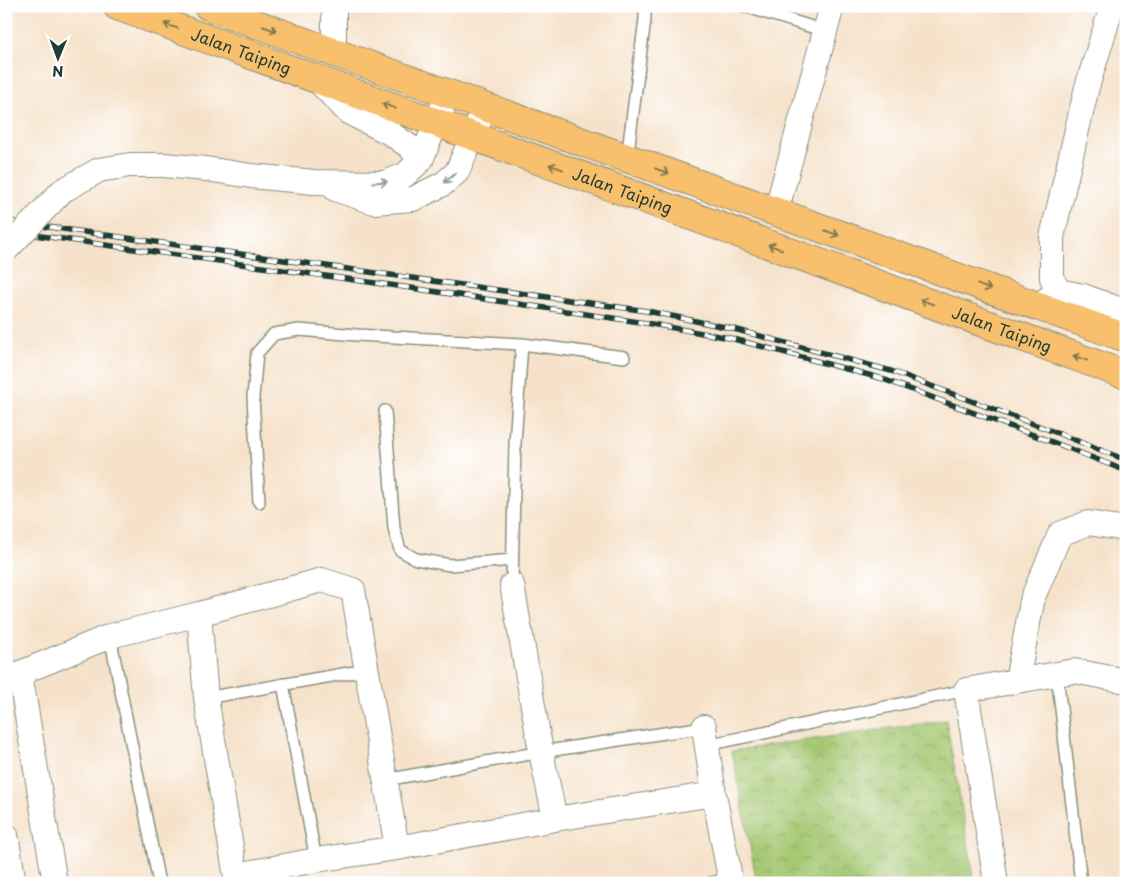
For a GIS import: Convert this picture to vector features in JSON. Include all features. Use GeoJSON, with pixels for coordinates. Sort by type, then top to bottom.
{"type":"FeatureCollection","features":[{"type":"Feature","properties":{"kind":"highway","name":"Jalan Taiping"},"geometry":{"type":"LineString","coordinates":[[117,6],[1126,375]]}},
{"type":"Feature","properties":{"kind":"highway","name":"Jalan Taiping"},"geometry":{"type":"LineString","coordinates":[[208,6],[235,11],[334,53],[776,212],[1048,299],[1126,338]]}},
{"type":"Feature","properties":{"kind":"street"},"geometry":{"type":"LineString","coordinates":[[334,6],[334,53]]}},
{"type":"Feature","properties":{"kind":"street"},"geometry":{"type":"LineString","coordinates":[[776,212],[832,6]]}},
{"type":"Feature","properties":{"kind":"street"},"geometry":{"type":"LineString","coordinates":[[1112,6],[1087,87],[1052,237],[1052,278],[1048,299],[1083,296],[1126,312]]}},
{"type":"Feature","properties":{"kind":"street"},"geometry":{"type":"LineString","coordinates":[[316,79],[348,112],[390,133],[410,147],[421,160]]}},
{"type":"Feature","properties":{"kind":"street"},"geometry":{"type":"LineString","coordinates":[[6,250],[62,191],[99,170],[130,165],[164,165],[314,182],[385,183],[405,175],[421,160],[448,94]]}},
{"type":"Feature","properties":{"kind":"street"},"geometry":{"type":"LineString","coordinates":[[314,182],[374,202],[413,199],[443,184],[457,172],[485,107]]}},
{"type":"Feature","properties":{"kind":"street"},"geometry":{"type":"LineString","coordinates":[[1017,681],[1034,597],[1060,534],[1088,523],[1126,528]]}},
{"type":"Feature","properties":{"kind":"street"},"geometry":{"type":"LineString","coordinates":[[55,883],[13,677],[110,636],[322,580],[353,590],[397,848]]}},
{"type":"Feature","properties":{"kind":"street"},"geometry":{"type":"LineString","coordinates":[[512,585],[541,752],[555,819]]}},
{"type":"Feature","properties":{"kind":"street"},"geometry":{"type":"LineString","coordinates":[[199,614],[206,698],[237,879],[316,860],[714,794]]}},
{"type":"Feature","properties":{"kind":"street"},"geometry":{"type":"LineString","coordinates":[[996,883],[966,690],[1074,671],[1126,681]]}},
{"type":"Feature","properties":{"kind":"street"},"geometry":{"type":"LineString","coordinates":[[705,736],[724,881]]}},
{"type":"Feature","properties":{"kind":"street"},"geometry":{"type":"LineString","coordinates":[[6,835],[14,883]]}},
{"type":"Feature","properties":{"kind":"lane"},"geometry":{"type":"LineString","coordinates":[[627,159],[645,19],[645,6]]}},
{"type":"Feature","properties":{"kind":"lane"},"geometry":{"type":"LineString","coordinates":[[744,6],[825,31]]}},
{"type":"Feature","properties":{"kind":"lane"},"geometry":{"type":"LineString","coordinates":[[260,502],[253,397],[257,354],[274,334],[299,330],[522,344],[624,357]]}},
{"type":"Feature","properties":{"kind":"lane"},"geometry":{"type":"LineString","coordinates":[[512,585],[515,443],[522,344]]}},
{"type":"Feature","properties":{"kind":"lane"},"geometry":{"type":"LineString","coordinates":[[385,411],[394,528],[400,550],[416,559],[450,565],[513,560]]}},
{"type":"Feature","properties":{"kind":"lane"},"geometry":{"type":"LineString","coordinates":[[110,636],[159,883]]}},
{"type":"Feature","properties":{"kind":"lane"},"geometry":{"type":"LineString","coordinates":[[206,698],[366,670]]}},
{"type":"Feature","properties":{"kind":"lane"},"geometry":{"type":"LineString","coordinates":[[1057,674],[1081,883]]}},
{"type":"Feature","properties":{"kind":"lane"},"geometry":{"type":"LineString","coordinates":[[283,684],[316,860]]}},
{"type":"Feature","properties":{"kind":"lane"},"geometry":{"type":"LineString","coordinates":[[385,780],[541,752],[705,736],[966,690]]}},
{"type":"Feature","properties":{"kind":"green space"},"geometry":{"type":"Polygon","coordinates":[[[946,720],[975,883],[757,883],[732,751],[946,720]]]}},
{"type":"Feature","properties":{"kind":"railway"},"geometry":{"type":"LineString","coordinates":[[6,221],[647,311],[730,328],[891,371],[1126,460]]}},
{"type":"Feature","properties":{"kind":"railway"},"geometry":{"type":"LineString","coordinates":[[6,231],[411,288],[646,323],[730,338],[880,378],[1126,471]]}}]}
